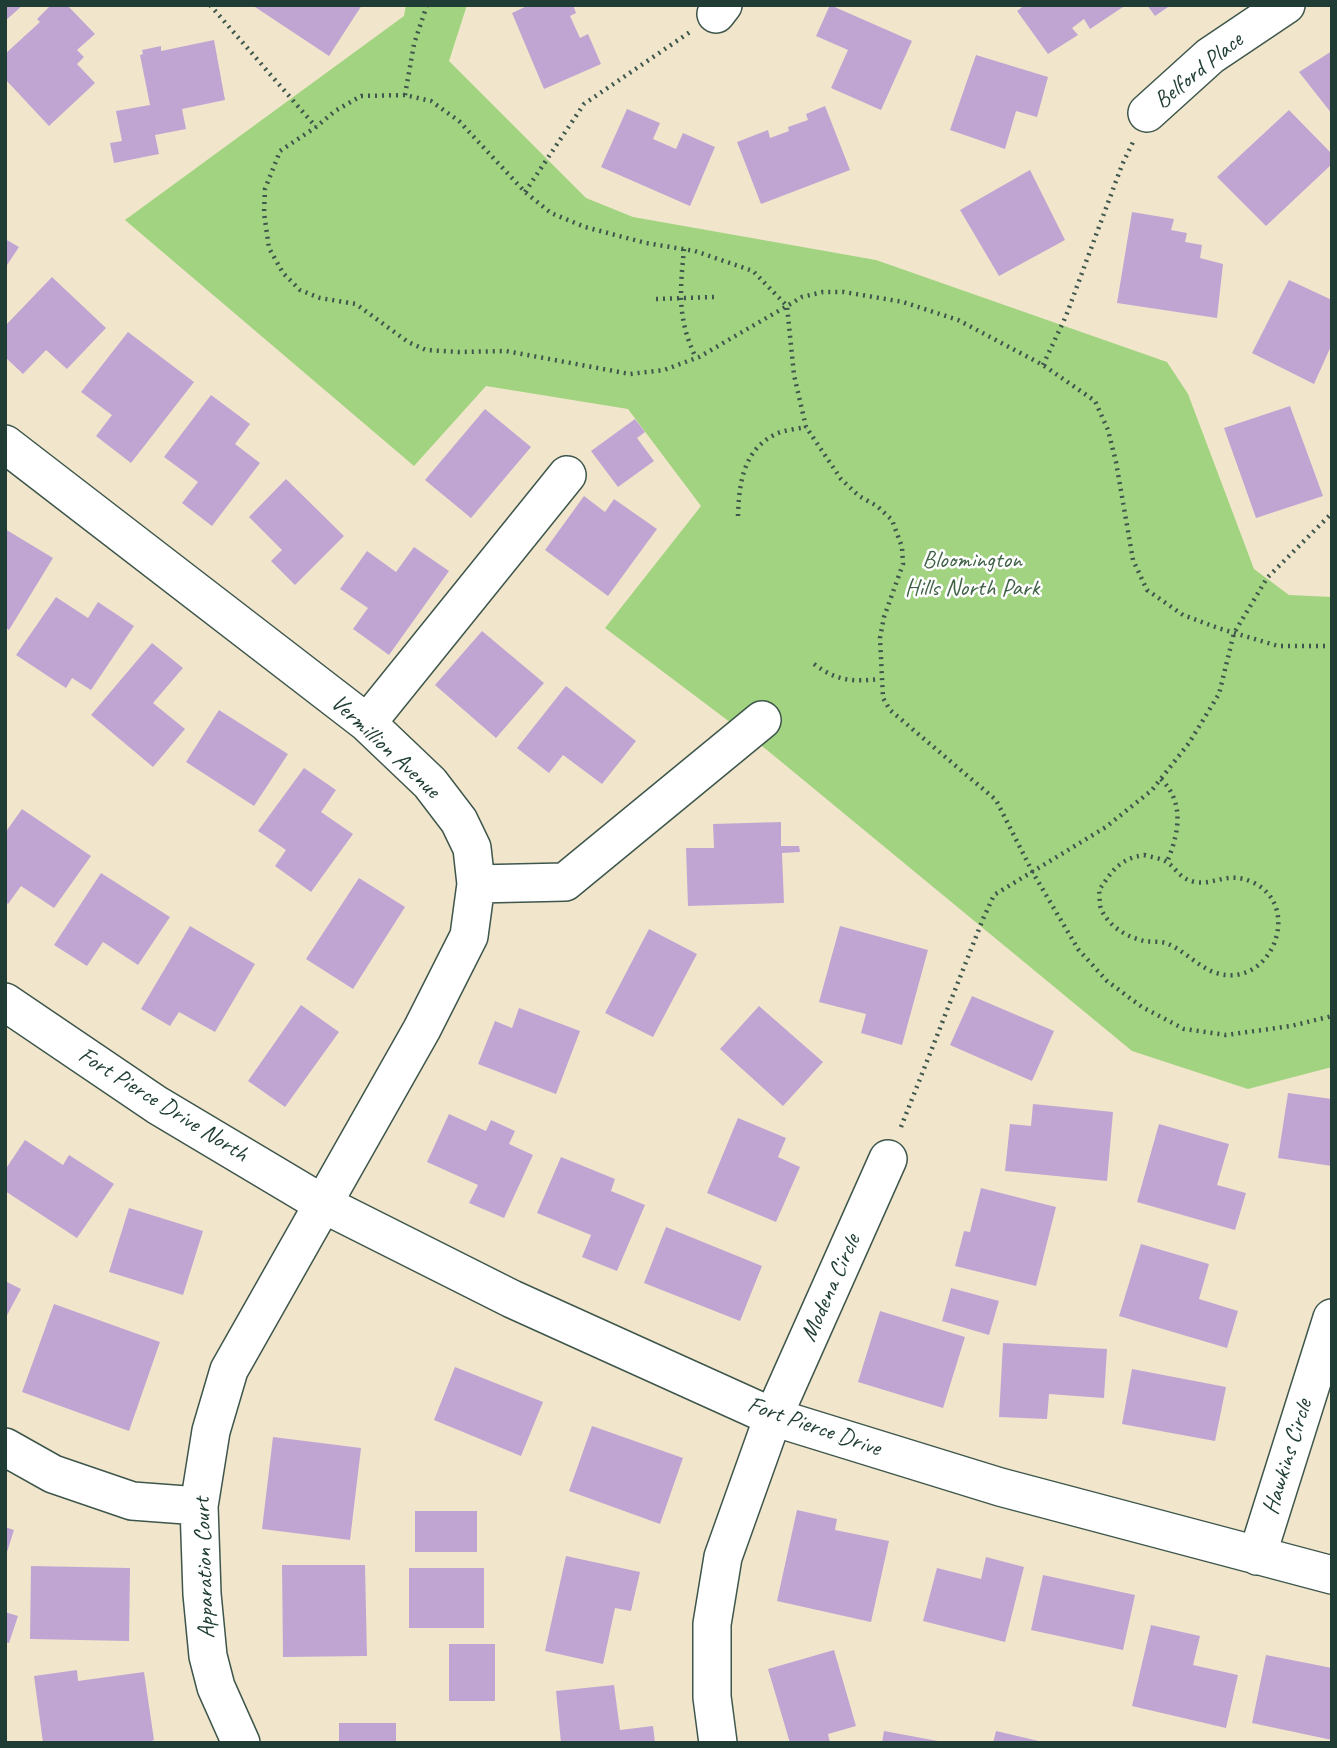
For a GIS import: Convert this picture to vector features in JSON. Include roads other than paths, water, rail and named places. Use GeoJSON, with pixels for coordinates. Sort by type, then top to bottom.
{"type":"FeatureCollection","features":[{"type":"Feature","properties":{"kind":"street","name":"Belford Place"},"geometry":{"type":"LineString","coordinates":[[1147,113],[1210,56],[1286,5]]}},
{"type":"Feature","properties":{"kind":"street","name":"Vermillion Avenue"},"geometry":{"type":"LineString","coordinates":[[5,444],[367,723],[430,783],[459,821],[472,848],[476,884],[468,936],[422,1029],[323,1204]]}},
{"type":"Feature","properties":{"kind":"street"},"geometry":{"type":"LineString","coordinates":[[367,723],[567,475]]}},
{"type":"Feature","properties":{"kind":"street"},"geometry":{"type":"LineString","coordinates":[[476,884],[565,882],[762,720]]}},
{"type":"Feature","properties":{"kind":"street","name":"Fort Pierce Drive North"},"geometry":{"type":"LineString","coordinates":[[5,1002],[157,1105],[323,1204]]}},
{"type":"Feature","properties":{"kind":"street","name":"Modena Circle"},"geometry":{"type":"LineString","coordinates":[[718,1743],[712,1697],[712,1624],[723,1557],[773,1417],[888,1159]]}},
{"type":"Feature","properties":{"kind":"street","name":"Fort Pierce Drive"},"geometry":{"type":"LineString","coordinates":[[323,1204],[512,1298],[773,1417],[1000,1488],[1332,1575]]}},
{"type":"Feature","properties":{"kind":"street","name":"Apparation Court"},"geometry":{"type":"LineString","coordinates":[[241,1743],[216,1686],[208,1656],[202,1594],[199,1506],[211,1430],[229,1370],[323,1204]]}},
{"type":"Feature","properties":{"kind":"street","name":"Hawkins Circle"},"geometry":{"type":"LineString","coordinates":[[1257,1556],[1332,1318]]}},
{"type":"Feature","properties":{"kind":"street"},"geometry":{"type":"LineString","coordinates":[[5,1447],[53,1474],[132,1501],[199,1506]]}},
{"type":"Feature","properties":{"kind":"park label","name":"Bloomington Hills North Park"},"geometry":{"type":"Point","coordinates":[972,575]}}]}
